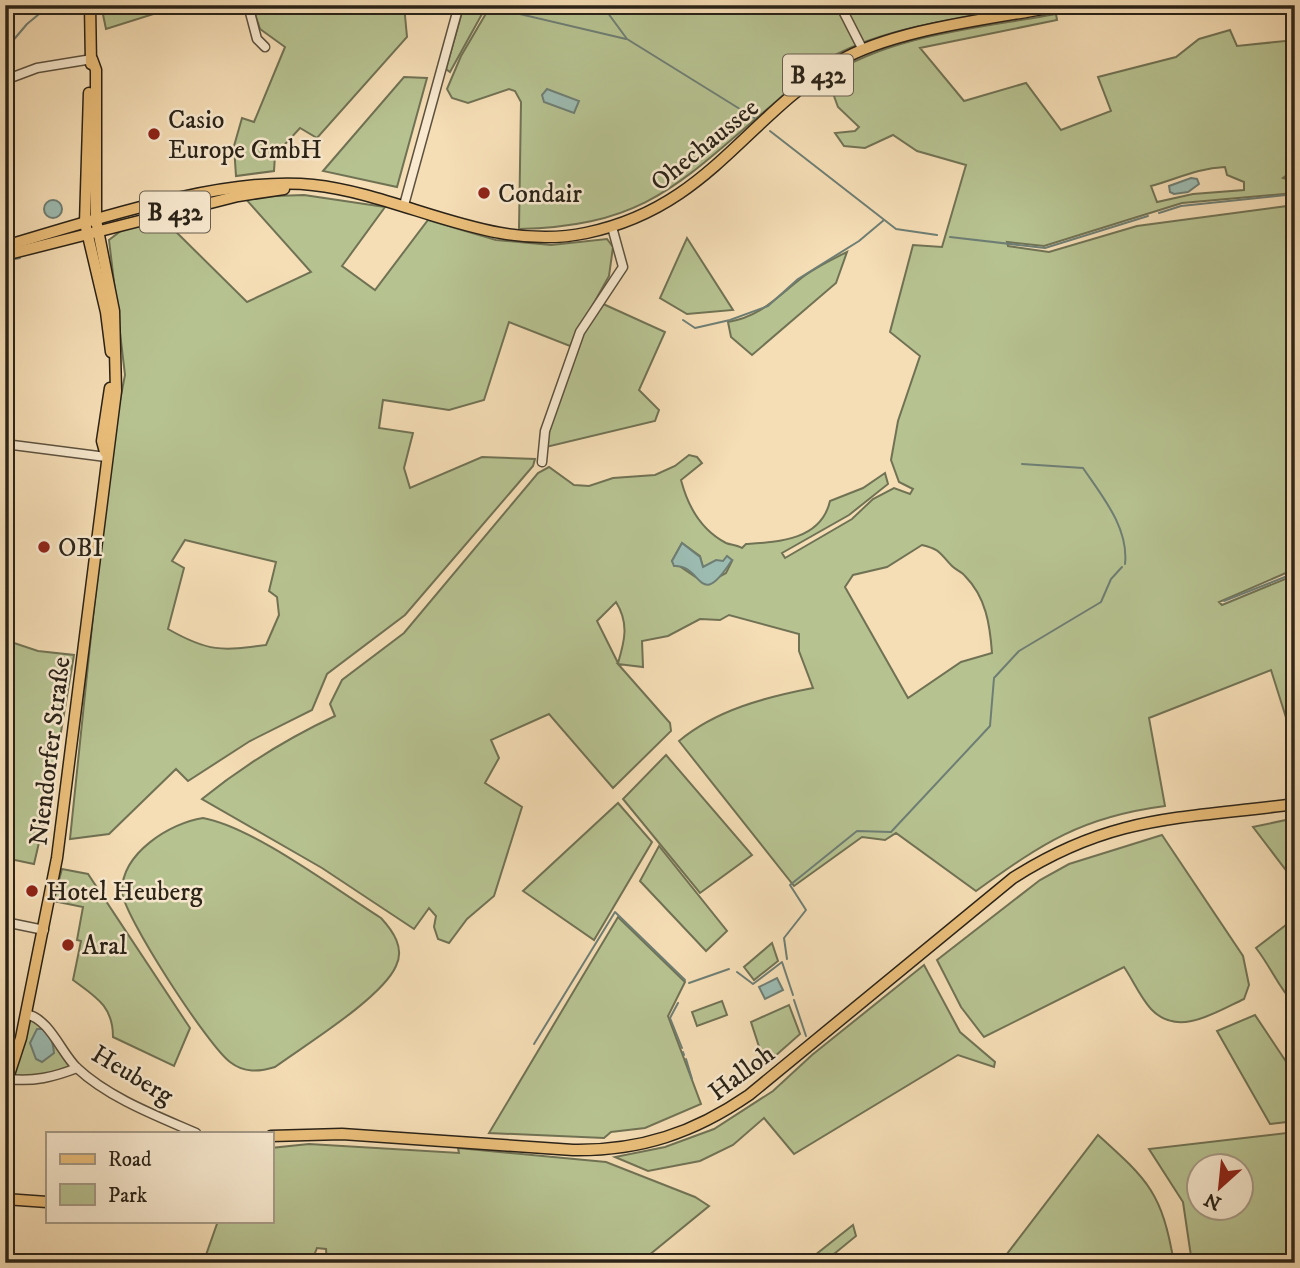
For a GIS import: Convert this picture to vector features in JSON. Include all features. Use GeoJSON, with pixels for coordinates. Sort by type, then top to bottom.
{"type":"FeatureCollection","features":[{"type":"Feature","properties":{"kind":"main road","name":"Niendorfer Straße"},"geometry":{"type":"LineString","coordinates":[[7,1083],[26,1014],[44,930],[69,768],[116,391],[116,334],[91,227],[96,70],[92,59],[90,5]]}},
{"type":"Feature","properties":{"kind":"main road","name":"Ohechaussee"},"geometry":{"type":"LineString","coordinates":[[5,246],[238,196],[313,185],[357,191],[493,234],[543,239],[612,226],[640,218],[679,197],[819,75],[863,50],[917,34],[1065,5]]}},
{"type":"Feature","properties":{"kind":"main road","name":"Ohechaussee"},"geometry":{"type":"LineString","coordinates":[[5,255],[91,227]]}},
{"type":"Feature","properties":{"kind":"main road","name":"Halloh"},"geometry":{"type":"LineString","coordinates":[[273,1136],[330,1134],[573,1150],[609,1150],[659,1142],[699,1126],[749,1095],[1025,870],[1082,840],[1123,826],[1164,818],[1295,804]]}},
{"type":"Feature","properties":{"kind":"main road"},"geometry":{"type":"LineString","coordinates":[[5,1199],[46,1202]]}},
{"type":"Feature","properties":{"kind":"street"},"geometry":{"type":"LineString","coordinates":[[248,5],[257,40],[265,47]]}},
{"type":"Feature","properties":{"kind":"street"},"geometry":{"type":"LineString","coordinates":[[404,205],[459,5]]}},
{"type":"Feature","properties":{"kind":"street"},"geometry":{"type":"LineString","coordinates":[[840,5],[863,50]]}},
{"type":"Feature","properties":{"kind":"street"},"geometry":{"type":"LineString","coordinates":[[5,80],[37,68],[92,59]]}},
{"type":"Feature","properties":{"kind":"street"},"geometry":{"type":"LineString","coordinates":[[542,463],[545,431],[580,332],[623,267],[612,226]]}},
{"type":"Feature","properties":{"kind":"street"},"geometry":{"type":"LineString","coordinates":[[5,444],[106,457]]}},
{"type":"Feature","properties":{"kind":"street"},"geometry":{"type":"LineString","coordinates":[[5,922],[44,930]]}},
{"type":"Feature","properties":{"kind":"street","name":"Heuberg"},"geometry":{"type":"LineString","coordinates":[[26,1014],[40,1022],[77,1068],[104,1088],[194,1132]]}},
{"type":"Feature","properties":{"kind":"street"},"geometry":{"type":"LineString","coordinates":[[7,1083],[57,1076],[77,1068]]}},
{"type":"Feature","properties":{"kind":"green space"},"geometry":{"type":"Polygon","coordinates":[[[101,5],[182,5],[106,29],[101,5]]]}},
{"type":"Feature","properties":{"kind":"green space"},"geometry":{"type":"Polygon","coordinates":[[[252,5],[404,5],[407,37],[317,138],[300,128],[275,155],[274,171],[236,176],[234,146],[242,118],[254,122],[285,47],[260,29],[252,5]]]}},
{"type":"Feature","properties":{"kind":"green space"},"geometry":{"type":"Polygon","coordinates":[[[464,5],[487,5],[450,72],[446,69],[464,5]]]}},
{"type":"Feature","properties":{"kind":"green space"},"geometry":{"type":"Polygon","coordinates":[[[491,5],[1035,5],[932,23],[858,44],[835,55],[802,78],[712,156],[659,195],[631,209],[600,219],[563,226],[519,229],[521,102],[515,91],[509,89],[468,103],[452,98],[447,89],[461,56],[491,5]]]}},
{"type":"Feature","properties":{"kind":"green space"},"geometry":{"type":"Polygon","coordinates":[[[1056,14],[1057,20],[920,48],[964,101],[1026,83],[1061,130],[1111,111],[1098,77],[1176,57],[1199,39],[1230,30],[1237,46],[1295,40],[1295,169],[1283,178],[1295,182],[1295,193],[1182,203],[1044,246],[1007,242],[1008,246],[1049,252],[1137,226],[1295,205],[1295,569],[1219,602],[1222,605],[1295,575],[1295,746],[1271,670],[1149,718],[1165,806],[1109,817],[1086,825],[1043,846],[976,891],[896,833],[885,840],[862,837],[794,886],[679,741],[709,721],[742,706],[813,688],[799,651],[799,634],[729,615],[720,620],[700,619],[668,636],[642,641],[643,667],[618,664],[670,723],[671,731],[613,788],[549,714],[491,740],[499,758],[485,783],[522,807],[494,896],[467,919],[449,943],[438,939],[434,927],[436,916],[429,908],[414,929],[322,868],[202,799],[266,753],[335,716],[330,704],[342,680],[404,633],[538,473],[549,467],[574,485],[589,486],[613,478],[655,475],[675,466],[689,455],[697,457],[702,463],[681,480],[687,499],[709,531],[726,543],[742,548],[746,544],[785,540],[808,531],[818,524],[830,501],[863,488],[885,473],[888,484],[849,515],[782,553],[785,558],[852,519],[873,499],[894,488],[910,494],[913,489],[899,482],[891,460],[898,421],[920,356],[890,332],[913,245],[942,247],[966,165],[917,151],[893,135],[865,148],[844,146],[835,133],[855,131],[859,127],[838,107],[827,77],[852,63],[908,42],[1056,14]],[[1225,167],[1151,186],[1157,202],[1193,194],[1244,190],[1244,182],[1227,175],[1225,167]],[[682,543],[672,561],[706,584],[726,573],[732,561],[703,567],[700,556],[682,543]],[[922,545],[887,567],[853,575],[845,587],[908,698],[961,662],[992,653],[988,622],[978,593],[940,552],[922,545]],[[616,602],[597,621],[618,663],[624,624],[616,602]]]}},
{"type":"Feature","properties":{"kind":"green space"},"geometry":{"type":"Polygon","coordinates":[[[404,77],[427,78],[397,187],[323,171],[404,77]]]}},
{"type":"Feature","properties":{"kind":"green space"},"geometry":{"type":"Polygon","coordinates":[[[304,195],[385,207],[342,266],[375,290],[428,220],[496,240],[551,245],[607,239],[613,247],[609,276],[570,346],[509,322],[484,400],[449,410],[383,400],[379,428],[413,433],[404,468],[410,488],[482,457],[535,459],[533,466],[405,615],[327,674],[312,710],[250,741],[188,781],[176,769],[109,834],[70,839],[94,607],[117,416],[125,375],[109,240],[122,230],[162,218],[247,302],[311,272],[244,197],[304,195]],[[185,540],[172,561],[184,568],[168,629],[194,642],[216,648],[266,645],[279,615],[277,597],[269,591],[276,562],[185,540]]]}},
{"type":"Feature","properties":{"kind":"green space"},"geometry":{"type":"Polygon","coordinates":[[[687,238],[733,310],[687,314],[660,298],[687,238]]]}},
{"type":"Feature","properties":{"kind":"green space"},"geometry":{"type":"Polygon","coordinates":[[[847,252],[836,283],[752,355],[731,337],[728,322],[758,312],[810,272],[847,252]]]}},
{"type":"Feature","properties":{"kind":"green space"},"geometry":{"type":"Polygon","coordinates":[[[601,303],[665,332],[639,390],[659,410],[655,421],[546,447],[547,434],[581,335],[601,303]]]}},
{"type":"Feature","properties":{"kind":"green space"},"geometry":{"type":"Polygon","coordinates":[[[5,640],[38,651],[74,655],[51,791],[34,864],[5,858],[5,640]]]}},
{"type":"Feature","properties":{"kind":"green space"},"geometry":{"type":"Polygon","coordinates":[[[666,755],[752,855],[700,893],[623,799],[666,755]]]}},
{"type":"Feature","properties":{"kind":"green space"},"geometry":{"type":"Polygon","coordinates":[[[618,803],[652,842],[594,940],[523,891],[618,803]]]}},
{"type":"Feature","properties":{"kind":"green space"},"geometry":{"type":"Polygon","coordinates":[[[203,818],[245,833],[318,876],[381,918],[398,946],[396,966],[375,992],[323,1034],[269,1069],[257,1071],[241,1068],[219,1051],[151,951],[136,925],[122,891],[130,864],[150,842],[176,826],[203,818]]]}},
{"type":"Feature","properties":{"kind":"green space"},"geometry":{"type":"Polygon","coordinates":[[[1295,818],[1295,882],[1253,827],[1295,818]]]}},
{"type":"Feature","properties":{"kind":"green space"},"geometry":{"type":"Polygon","coordinates":[[[1162,835],[1243,956],[1249,985],[1244,999],[1197,1020],[1173,1021],[1151,1009],[1124,967],[984,1037],[961,1007],[937,960],[1040,880],[1069,864],[1162,835]]]}},
{"type":"Feature","properties":{"kind":"green space"},"geometry":{"type":"Polygon","coordinates":[[[659,846],[727,931],[706,951],[640,881],[659,846]]]}},
{"type":"Feature","properties":{"kind":"green space"},"geometry":{"type":"Polygon","coordinates":[[[62,869],[88,874],[190,1028],[174,1066],[113,1037],[110,1017],[102,1003],[73,980],[81,941],[77,940],[83,907],[53,901],[62,869]]]}},
{"type":"Feature","properties":{"kind":"green space"},"geometry":{"type":"Polygon","coordinates":[[[618,917],[685,982],[668,1016],[701,1104],[645,1128],[611,1132],[604,1138],[489,1133],[618,917]]]}},
{"type":"Feature","properties":{"kind":"green space"},"geometry":{"type":"Polygon","coordinates":[[[1295,918],[1295,1005],[1256,948],[1295,918]]]}},
{"type":"Feature","properties":{"kind":"green space"},"geometry":{"type":"Polygon","coordinates":[[[772,943],[778,961],[754,980],[744,967],[772,943]]]}},
{"type":"Feature","properties":{"kind":"green space"},"geometry":{"type":"Polygon","coordinates":[[[924,965],[960,1032],[995,1062],[994,1067],[958,1055],[794,1154],[764,1118],[733,1145],[700,1161],[648,1171],[615,1157],[665,1147],[714,1129],[773,1091],[812,1055],[924,965]]]}},
{"type":"Feature","properties":{"kind":"green space"},"geometry":{"type":"Polygon","coordinates":[[[722,1001],[727,1015],[697,1026],[692,1012],[722,1001]]]}},
{"type":"Feature","properties":{"kind":"green space"},"geometry":{"type":"Polygon","coordinates":[[[789,1005],[800,1034],[765,1065],[751,1022],[789,1005]]]}},
{"type":"Feature","properties":{"kind":"green space"},"geometry":{"type":"Polygon","coordinates":[[[1255,1015],[1295,1075],[1295,1121],[1270,1124],[1217,1031],[1255,1015]]]}},
{"type":"Feature","properties":{"kind":"green space"},"geometry":{"type":"Polygon","coordinates":[[[28,1017],[36,1020],[74,1066],[57,1074],[13,1077],[28,1017]]]}},
{"type":"Feature","properties":{"kind":"green space"},"geometry":{"type":"Polygon","coordinates":[[[1295,1132],[1295,1263],[1192,1263],[1186,1222],[1254,1222],[1254,1152],[1184,1152],[1184,1209],[1183,1202],[1149,1149],[1295,1132]]]}},
{"type":"Feature","properties":{"kind":"green space"},"geometry":{"type":"Polygon","coordinates":[[[1098,1135],[1130,1165],[1151,1190],[1164,1220],[1174,1263],[1000,1263],[1098,1135]]]}},
{"type":"Feature","properties":{"kind":"green space"},"geometry":{"type":"Polygon","coordinates":[[[309,1144],[459,1153],[458,1148],[606,1162],[695,1197],[709,1206],[648,1256],[657,1263],[327,1263],[326,1249],[317,1248],[311,1263],[268,1263],[206,1255],[218,1222],[273,1222],[273,1148],[309,1144]]]}},
{"type":"Feature","properties":{"kind":"green space"},"geometry":{"type":"Polygon","coordinates":[[[853,1225],[856,1236],[823,1263],[805,1263],[853,1225]]]}},
{"type":"Feature","properties":{"kind":"water"},"geometry":{"type":"Polygon","coordinates":[[[547,89],[579,101],[574,113],[544,102],[542,95],[547,89]]]}},
{"type":"Feature","properties":{"kind":"water"},"geometry":{"type":"Polygon","coordinates":[[[1191,178],[1197,179],[1199,184],[1188,192],[1170,192],[1169,186],[1191,178]]]}},
{"type":"Feature","properties":{"kind":"water"},"geometry":{"type":"Polygon","coordinates":[[[53,200],[59,203],[62,209],[59,215],[53,218],[47,215],[44,209],[47,203],[53,200]]]}},
{"type":"Feature","properties":{"kind":"water"},"geometry":{"type":"Polygon","coordinates":[[[682,543],[700,557],[703,567],[716,560],[723,561],[727,556],[732,560],[713,583],[706,585],[683,567],[674,566],[672,561],[682,543]]]}},
{"type":"Feature","properties":{"kind":"water"},"geometry":{"type":"Polygon","coordinates":[[[777,978],[783,990],[765,999],[759,987],[777,978]]]}},
{"type":"Feature","properties":{"kind":"water"},"geometry":{"type":"Polygon","coordinates":[[[37,1029],[43,1029],[48,1034],[54,1049],[54,1053],[42,1062],[36,1059],[30,1043],[37,1029]]]}},
{"type":"Feature","properties":{"kind":"waterway"},"geometry":{"type":"LineString","coordinates":[[5,50],[27,24],[50,5]]}},
{"type":"Feature","properties":{"kind":"waterway"},"geometry":{"type":"LineString","coordinates":[[480,5],[487,7]]}},
{"type":"Feature","properties":{"kind":"waterway"},"geometry":{"type":"LineString","coordinates":[[602,5],[627,39],[756,119]]}},
{"type":"Feature","properties":{"kind":"waterway"},"geometry":{"type":"LineString","coordinates":[[490,7],[626,39]]}},
{"type":"Feature","properties":{"kind":"waterway"},"geometry":{"type":"LineString","coordinates":[[770,131],[896,229],[937,235]]}},
{"type":"Feature","properties":{"kind":"waterway"},"geometry":{"type":"LineString","coordinates":[[1159,213],[1181,206],[1295,194]]}},
{"type":"Feature","properties":{"kind":"waterway"},"geometry":{"type":"LineString","coordinates":[[950,237],[1045,248],[1148,216]]}},
{"type":"Feature","properties":{"kind":"waterway"},"geometry":{"type":"LineString","coordinates":[[683,320],[695,328],[730,320],[768,306],[798,279],[859,241],[884,220]]}},
{"type":"Feature","properties":{"kind":"waterway"},"geometry":{"type":"LineString","coordinates":[[5,261],[20,258]]}},
{"type":"Feature","properties":{"kind":"waterway"},"geometry":{"type":"LineString","coordinates":[[1022,464],[1083,468],[1113,513],[1123,538],[1125,564]]}},
{"type":"Feature","properties":{"kind":"waterway"},"geometry":{"type":"LineString","coordinates":[[787,959],[784,938],[806,910],[790,885],[857,831],[891,832],[990,726],[994,678],[1019,651],[1101,602],[1111,579],[1122,567]]}},
{"type":"Feature","properties":{"kind":"waterway"},"geometry":{"type":"LineString","coordinates":[[1224,601],[1295,573]]}},
{"type":"Feature","properties":{"kind":"waterway"},"geometry":{"type":"LineString","coordinates":[[534,1044],[615,912],[685,980]]}},
{"type":"Feature","properties":{"kind":"waterway"},"geometry":{"type":"LineString","coordinates":[[737,972],[753,984],[782,962],[793,995]]}},
{"type":"Feature","properties":{"kind":"waterway"},"geometry":{"type":"LineString","coordinates":[[689,983],[729,969]]}},
{"type":"Feature","properties":{"kind":"waterway"},"geometry":{"type":"LineString","coordinates":[[794,1000],[806,1036]]}},
{"type":"Feature","properties":{"kind":"waterway"},"geometry":{"type":"LineString","coordinates":[[678,1003],[670,1018],[682,1048]]}},
{"type":"Feature","properties":{"kind":"waterway"},"geometry":{"type":"LineString","coordinates":[[686,1059],[692,1079]]}},
{"type":"Feature","properties":{"kind":"place","name":"Casio Europe GmbH"},"geometry":{"type":"Point","coordinates":[154,134]}},
{"type":"Feature","properties":{"kind":"place","name":"Condair"},"geometry":{"type":"Point","coordinates":[484,193]}},
{"type":"Feature","properties":{"kind":"place","name":"OBI"},"geometry":{"type":"Point","coordinates":[44,547]}},
{"type":"Feature","properties":{"kind":"place","name":"Hotel Heuberg"},"geometry":{"type":"Point","coordinates":[32,891]}},
{"type":"Feature","properties":{"kind":"place","name":"Aral"},"geometry":{"type":"Point","coordinates":[68,945]}}]}
